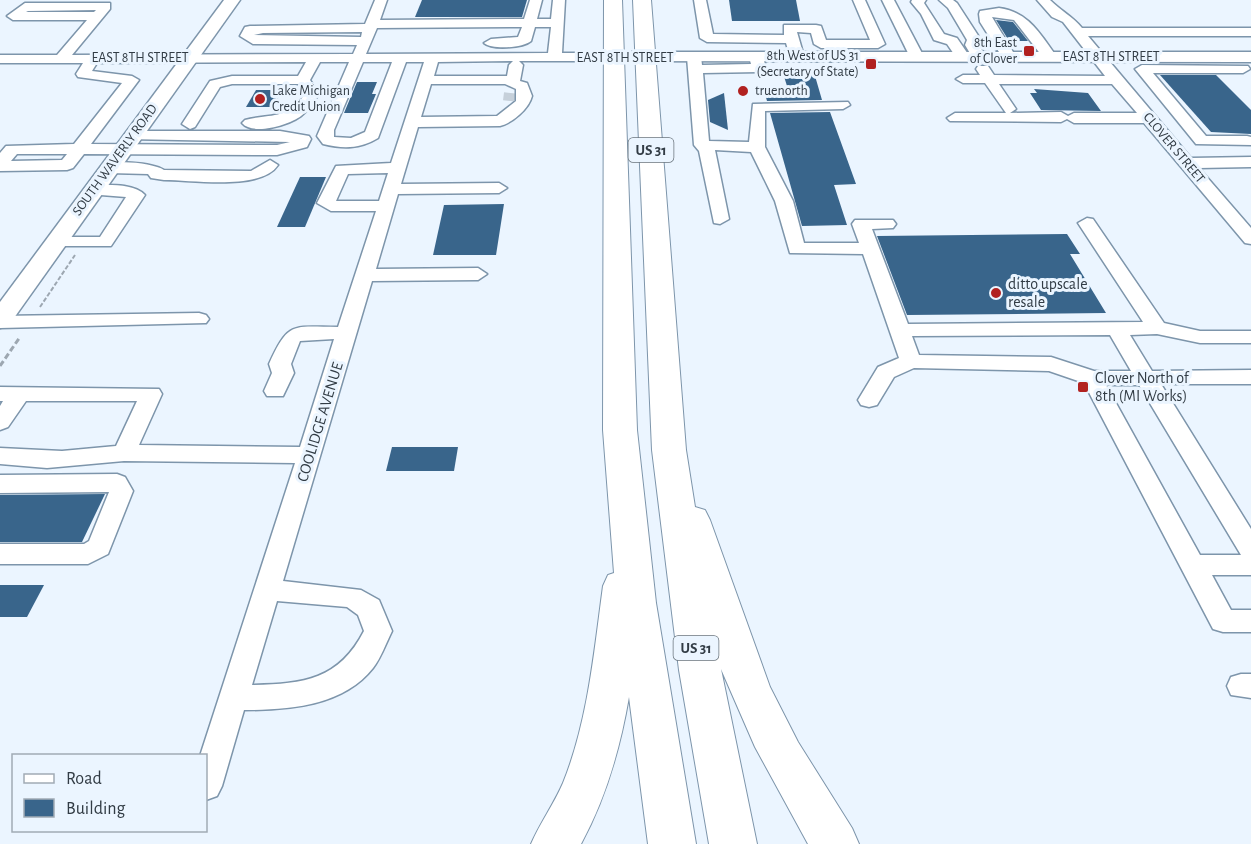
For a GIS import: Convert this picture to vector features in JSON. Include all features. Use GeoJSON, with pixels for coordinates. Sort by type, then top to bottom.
{"type":"FeatureCollection","features":[{"type":"Feature","properties":{"kind":"highway","name":"US 31"},"geometry":{"type":"LineString","coordinates":[[613,0],[618,381],[628,533],[648,694],[672,844]]}},
{"type":"Feature","properties":{"kind":"highway","name":"US 31"},"geometry":{"type":"LineString","coordinates":[[642,0],[669,450],[700,670],[733,844]]}},
{"type":"Feature","properties":{"kind":"highway"},"geometry":{"type":"LineString","coordinates":[[614,142],[625,160],[627,240],[656,243]]}},
{"type":"Feature","properties":{"kind":"highway"},"geometry":{"type":"LineString","coordinates":[[669,450],[739,664],[782,755],[836,844]]}},
{"type":"Feature","properties":{"kind":"highway"},"geometry":{"type":"LineString","coordinates":[[555,844],[580,797],[603,725],[628,533]]}},
{"type":"Feature","properties":{"kind":"main road","name":"SOUTH WAVERLY ROAD"},"geometry":{"type":"LineString","coordinates":[[0,321],[232,0]]}},
{"type":"Feature","properties":{"kind":"main road","name":"EAST 8TH STREET"},"geometry":{"type":"LineString","coordinates":[[615,57],[699,61],[756,57],[917,57],[965,51],[1005,50],[1050,57],[1244,64]]}},
{"type":"Feature","properties":{"kind":"street"},"geometry":{"type":"LineString","coordinates":[[325,136],[368,42],[371,26],[381,0]]}},
{"type":"Feature","properties":{"kind":"street"},"geometry":{"type":"LineString","coordinates":[[480,43],[524,41],[536,0]]}},
{"type":"Feature","properties":{"kind":"street"},"geometry":{"type":"LineString","coordinates":[[555,58],[559,0]]}},
{"type":"Feature","properties":{"kind":"street"},"geometry":{"type":"LineString","coordinates":[[700,0],[706,38],[699,61],[702,145],[707,149],[720,219]]}},
{"type":"Feature","properties":{"kind":"street"},"geometry":{"type":"LineString","coordinates":[[798,57],[789,28],[816,29],[821,44],[878,44],[859,0]]}},
{"type":"Feature","properties":{"kind":"street"},"geometry":{"type":"LineString","coordinates":[[888,0],[917,57]]}},
{"type":"Feature","properties":{"kind":"street"},"geometry":{"type":"LineString","coordinates":[[920,0],[917,2],[927,13],[939,37],[965,51],[989,80],[1008,109]]}},
{"type":"Feature","properties":{"kind":"street"},"geometry":{"type":"LineString","coordinates":[[945,0],[953,6],[965,51],[963,80],[985,117]]}},
{"type":"Feature","properties":{"kind":"street","name":"CLOVER STREET"},"geometry":{"type":"LineString","coordinates":[[1042,0],[1057,14],[1068,19],[1097,57],[1251,239]]}},
{"type":"Feature","properties":{"kind":"street"},"geometry":{"type":"LineString","coordinates":[[1,22],[15,16],[25,6],[106,6],[61,59]]}},
{"type":"Feature","properties":{"kind":"street"},"geometry":{"type":"LineString","coordinates":[[1039,43],[1005,50],[986,22],[985,14],[1003,13],[1019,16],[1032,29],[1050,57]]}},
{"type":"Feature","properties":{"kind":"street"},"geometry":{"type":"LineString","coordinates":[[368,42],[268,41],[253,40],[247,36],[250,30],[263,29],[557,23]]}},
{"type":"Feature","properties":{"kind":"street"},"geometry":{"type":"LineString","coordinates":[[1079,32],[1251,32]]}},
{"type":"Feature","properties":{"kind":"street"},"geometry":{"type":"LineString","coordinates":[[706,38],[792,39]]}},
{"type":"Feature","properties":{"kind":"street","name":"EAST 8TH STREET"},"geometry":{"type":"LineString","coordinates":[[0,59],[615,57]]}},
{"type":"Feature","properties":{"kind":"street"},"geometry":{"type":"LineString","coordinates":[[0,165],[67,165],[132,80],[83,74],[93,58]]}},
{"type":"Feature","properties":{"kind":"street"},"geometry":{"type":"LineString","coordinates":[[303,80],[315,58]]}},
{"type":"Feature","properties":{"kind":"street"},"geometry":{"type":"LineString","coordinates":[[388,164],[372,135],[400,58]]}},
{"type":"Feature","properties":{"kind":"street","name":"COOLIDGE AVENUE"},"geometry":{"type":"LineString","coordinates":[[207,783],[366,275],[388,164],[414,122],[432,58]]}},
{"type":"Feature","properties":{"kind":"street"},"geometry":{"type":"LineString","coordinates":[[414,122],[492,122],[506,118],[518,58]]}},
{"type":"Feature","properties":{"kind":"street"},"geometry":{"type":"LineString","coordinates":[[1171,63],[1142,69],[1202,141],[1246,141]]}},
{"type":"Feature","properties":{"kind":"street"},"geometry":{"type":"LineString","coordinates":[[190,124],[215,84],[232,80],[303,80]]}},
{"type":"Feature","properties":{"kind":"street"},"geometry":{"type":"LineString","coordinates":[[78,149],[190,124],[272,123],[300,112],[312,94],[303,80]]}},
{"type":"Feature","properties":{"kind":"street"},"geometry":{"type":"LineString","coordinates":[[427,80],[511,94]]}},
{"type":"Feature","properties":{"kind":"street"},"geometry":{"type":"LineString","coordinates":[[963,80],[1152,82]]}},
{"type":"Feature","properties":{"kind":"street"},"geometry":{"type":"LineString","coordinates":[[843,105],[758,107],[757,147],[784,201],[796,249],[870,248]]}},
{"type":"Feature","properties":{"kind":"street"},"geometry":{"type":"LineString","coordinates":[[955,117],[1146,115],[1177,111]]}},
{"type":"Feature","properties":{"kind":"street"},"geometry":{"type":"LineString","coordinates":[[1164,136],[1198,135]]}},
{"type":"Feature","properties":{"kind":"street"},"geometry":{"type":"LineString","coordinates":[[132,137],[280,136],[303,139],[325,136]]}},
{"type":"Feature","properties":{"kind":"street"},"geometry":{"type":"LineString","coordinates":[[325,136],[329,141],[388,164],[499,188]]}},
{"type":"Feature","properties":{"kind":"street"},"geometry":{"type":"LineString","coordinates":[[702,145],[757,147]]}},
{"type":"Feature","properties":{"kind":"street"},"geometry":{"type":"LineString","coordinates":[[1186,163],[1251,162]]}},
{"type":"Feature","properties":{"kind":"street"},"geometry":{"type":"LineString","coordinates":[[109,168],[147,168],[164,175],[253,176],[266,171],[270,165]]}},
{"type":"Feature","properties":{"kind":"street"},"geometry":{"type":"LineString","coordinates":[[56,242],[105,242],[136,195],[119,190],[94,190]]}},
{"type":"Feature","properties":{"kind":"street"},"geometry":{"type":"LineString","coordinates":[[1087,223],[1157,328]]}},
{"type":"Feature","properties":{"kind":"street"},"geometry":{"type":"LineString","coordinates":[[887,224],[861,224],[911,361]]}},
{"type":"Feature","properties":{"kind":"street"},"geometry":{"type":"LineString","coordinates":[[366,275],[478,274]]}},
{"type":"Feature","properties":{"kind":"street"},"geometry":{"type":"LineString","coordinates":[[0,321],[200,319]]}},
{"type":"Feature","properties":{"kind":"street"},"geometry":{"type":"LineString","coordinates":[[900,330],[1157,328],[1200,337],[1251,337]]}},
{"type":"Feature","properties":{"kind":"street"},"geometry":{"type":"LineString","coordinates":[[1116,329],[1145,378],[1244,525],[1251,550]]}},
{"type":"Feature","properties":{"kind":"street"},"geometry":{"type":"LineString","coordinates":[[275,391],[283,373],[280,364],[291,338],[300,333],[348,333]]}},
{"type":"Feature","properties":{"kind":"street"},"geometry":{"type":"LineString","coordinates":[[869,400],[886,372],[911,361],[1051,364],[1092,378],[1251,377]]}},
{"type":"Feature","properties":{"kind":"street"},"geometry":{"type":"LineString","coordinates":[[1092,378],[1223,621],[1251,621]]}},
{"type":"Feature","properties":{"kind":"street"},"geometry":{"type":"LineString","coordinates":[[0,422],[9,394],[151,394],[124,453]]}},
{"type":"Feature","properties":{"kind":"street"},"geometry":{"type":"LineString","coordinates":[[0,456],[40,460],[79,459],[124,453],[310,455]]}},
{"type":"Feature","properties":{"kind":"street"},"geometry":{"type":"LineString","coordinates":[[0,484],[117,483],[121,491],[99,547],[88,554],[0,554]]}},
{"type":"Feature","properties":{"kind":"street"},"geometry":{"type":"LineString","coordinates":[[1191,565],[1251,565]]}},
{"type":"Feature","properties":{"kind":"street"},"geometry":{"type":"LineString","coordinates":[[234,697],[286,698],[333,685],[363,660],[378,631],[369,608],[352,597],[268,590]]}},
{"type":"Feature","properties":{"kind":"building"},"geometry":{"type":"Polygon","coordinates":[[[422,0],[527,0],[522,17],[415,17],[422,0]]]}},
{"type":"Feature","properties":{"kind":"building"},"geometry":{"type":"Polygon","coordinates":[[[729,0],[796,0],[800,21],[732,21],[729,0]]]}},
{"type":"Feature","properties":{"kind":"building"},"geometry":{"type":"Polygon","coordinates":[[[996,20],[1013,22],[1028,41],[1009,41],[996,20]]]}},
{"type":"Feature","properties":{"kind":"building"},"geometry":{"type":"Polygon","coordinates":[[[813,69],[822,100],[767,101],[763,87],[787,86],[782,70],[813,69]]]}},
{"type":"Feature","properties":{"kind":"building"},"geometry":{"type":"Polygon","coordinates":[[[1160,75],[1216,75],[1251,110],[1251,134],[1211,132],[1160,75]]]}},
{"type":"Feature","properties":{"kind":"building"},"geometry":{"type":"Polygon","coordinates":[[[357,82],[377,82],[372,94],[376,94],[368,113],[344,113],[357,82]]]}},
{"type":"Feature","properties":{"kind":"building"},"geometry":{"type":"Polygon","coordinates":[[[1034,89],[1088,93],[1101,111],[1041,110],[1030,93],[1037,93],[1034,89]]]}},
{"type":"Feature","properties":{"kind":"building"},"geometry":{"type":"Polygon","coordinates":[[[256,90],[283,90],[273,107],[246,107],[256,90]]]}},
{"type":"Feature","properties":{"kind":"building"},"geometry":{"type":"Polygon","coordinates":[[[724,93],[728,130],[710,122],[708,100],[724,93]]]}},
{"type":"Feature","properties":{"kind":"building"},"geometry":{"type":"Polygon","coordinates":[[[830,112],[856,184],[834,185],[847,225],[802,226],[770,113],[830,112]]]}},
{"type":"Feature","properties":{"kind":"building"},"geometry":{"type":"Polygon","coordinates":[[[300,177],[326,177],[305,227],[277,227],[300,177]]]}},
{"type":"Feature","properties":{"kind":"building"},"geometry":{"type":"Polygon","coordinates":[[[504,204],[496,255],[433,255],[444,205],[504,204]]]}},
{"type":"Feature","properties":{"kind":"building","name":"ditto upscale resale"},"geometry":{"type":"Polygon","coordinates":[[[1067,234],[1080,254],[1070,254],[1106,313],[907,315],[877,236],[1067,234]]]}},
{"type":"Feature","properties":{"kind":"building"},"geometry":{"type":"Polygon","coordinates":[[[392,447],[458,447],[454,471],[386,471],[392,447]]]}},
{"type":"Feature","properties":{"kind":"building"},"geometry":{"type":"Polygon","coordinates":[[[105,494],[82,542],[0,542],[0,495],[105,494]]]}},
{"type":"Feature","properties":{"kind":"building"},"geometry":{"type":"Polygon","coordinates":[[[0,585],[44,585],[27,617],[0,617],[0,585]]]}},
{"type":"Feature","properties":{"kind":"tunnel"},"geometry":{"type":"LineString","coordinates":[[510,101],[511,93]]}},
{"type":"Feature","properties":{"kind":"place","name":"8th East of Clover"},"geometry":{"type":"Point","coordinates":[1029,51]}},
{"type":"Feature","properties":{"kind":"place","name":"8th West of US 31 (Secretary of State)"},"geometry":{"type":"Point","coordinates":[871,64]}},
{"type":"Feature","properties":{"kind":"place","name":"truenorth"},"geometry":{"type":"Point","coordinates":[743,91]}},
{"type":"Feature","properties":{"kind":"place","name":"Lake Michigan Credit Union"},"geometry":{"type":"Point","coordinates":[260,99]}},
{"type":"Feature","properties":{"kind":"place","name":"ditto upscale resale"},"geometry":{"type":"Point","coordinates":[996,293]}},
{"type":"Feature","properties":{"kind":"place","name":"Clover North of 8th (MI Works)"},"geometry":{"type":"Point","coordinates":[1083,387]}}]}
